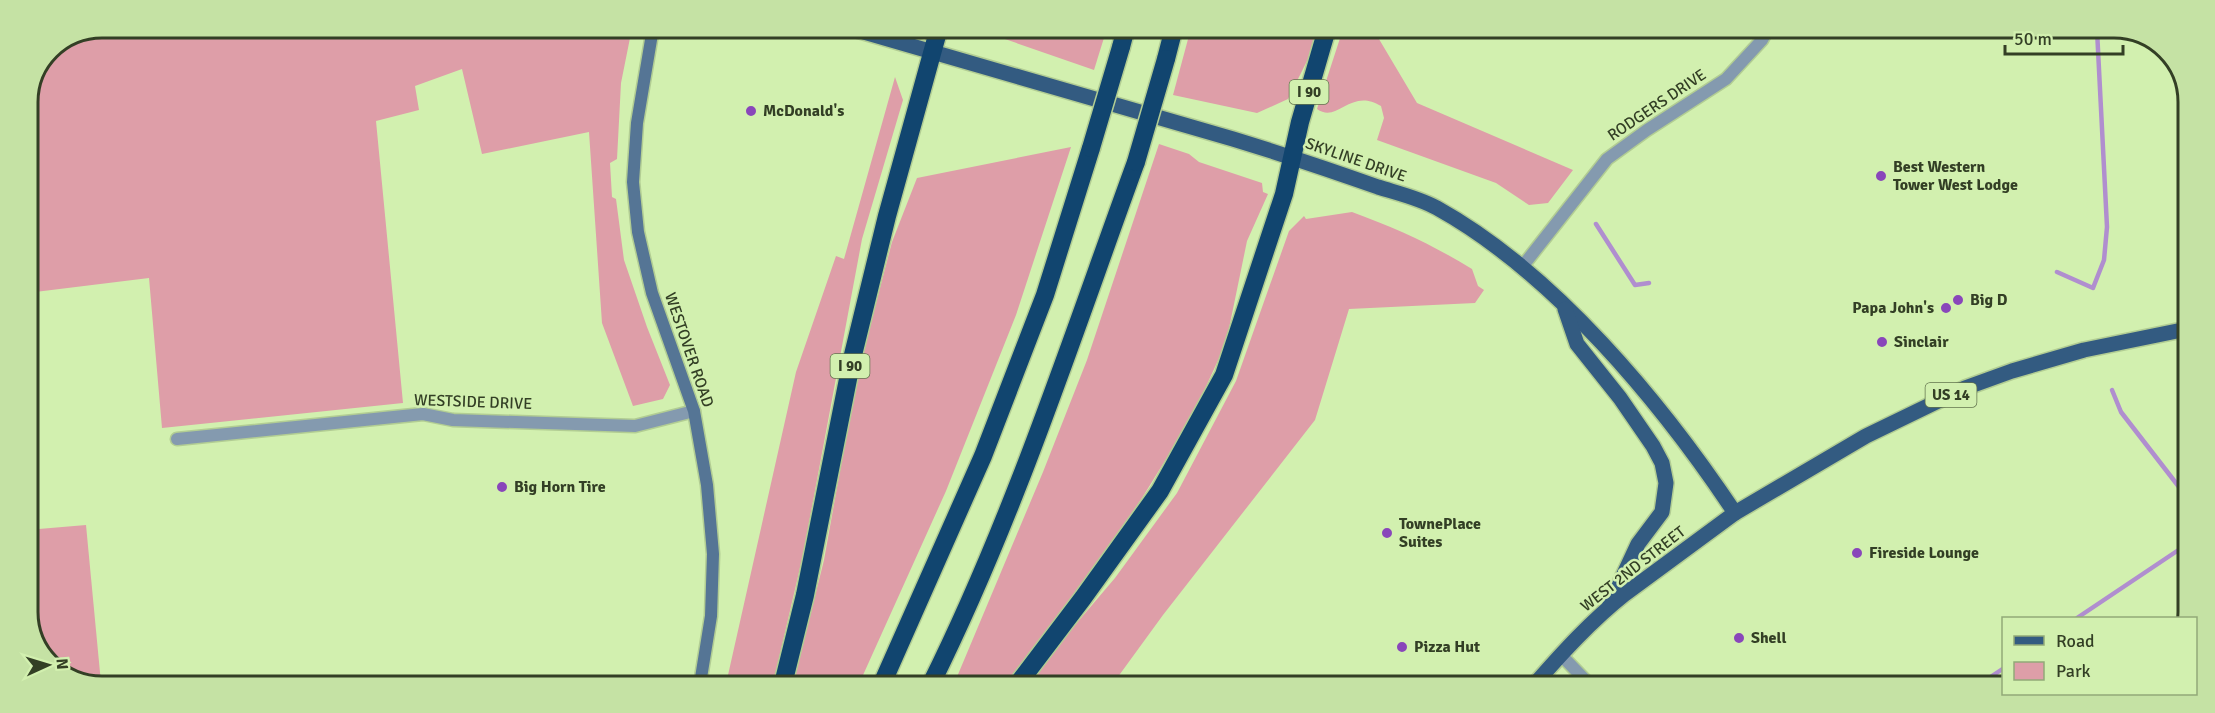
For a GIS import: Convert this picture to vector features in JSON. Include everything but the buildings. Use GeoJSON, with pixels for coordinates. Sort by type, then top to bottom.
{"type":"FeatureCollection","features":[{"type":"Feature","properties":{"kind":"highway","name":"I 90"},"geometry":{"type":"LineString","coordinates":[[785,675],[805,595],[852,359],[887,216],[936,38]]}},
{"type":"Feature","properties":{"kind":"highway"},"geometry":{"type":"LineString","coordinates":[[886,675],[983,456],[1045,295],[1123,38]]}},
{"type":"Feature","properties":{"kind":"highway"},"geometry":{"type":"LineString","coordinates":[[936,675],[951,645],[1018,485],[1136,162],[1171,38]]}},
{"type":"Feature","properties":{"kind":"highway","name":"I 90"},"geometry":{"type":"LineString","coordinates":[[1025,675],[1160,491],[1224,375],[1277,217],[1300,122],[1324,38]]}},
{"type":"Feature","properties":{"kind":"main road","name":"SKYLINE DRIVE"},"geometry":{"type":"LineString","coordinates":[[886,38],[1293,157],[1434,207],[1482,236],[1562,302],[1636,382],[1714,481],[1735,513]]}},
{"type":"Feature","properties":{"kind":"main road"},"geometry":{"type":"LineString","coordinates":[[1562,302],[1577,344],[1620,398],[1653,446],[1662,463],[1666,483],[1662,512],[1638,544],[1609,606]]}},
{"type":"Feature","properties":{"kind":"main road","name":"US 14"},"geometry":{"type":"LineString","coordinates":[[1735,513],[1866,436],[1965,388],[2012,371],[2084,350],[2177,331]]}},
{"type":"Feature","properties":{"kind":"main road","name":"WEST 2ND STREET"},"geometry":{"type":"LineString","coordinates":[[1543,675],[1609,606],[1735,513]]}},
{"type":"Feature","properties":{"kind":"street","name":"WESTOVER ROAD"},"geometry":{"type":"LineString","coordinates":[[651,38],[642,86],[633,182],[638,232],[652,292],[694,411],[707,484],[713,554],[711,616],[701,675]]}},
{"type":"Feature","properties":{"kind":"street","name":"RODGERS DRIVE"},"geometry":{"type":"LineString","coordinates":[[1522,267],[1607,159],[1726,79],[1763,38]]}},
{"type":"Feature","properties":{"kind":"street","name":"WESTSIDE DRIVE"},"geometry":{"type":"LineString","coordinates":[[177,439],[423,414],[453,420],[582,422],[635,426],[694,411]]}},
{"type":"Feature","properties":{"kind":"street"},"geometry":{"type":"LineString","coordinates":[[1561,655],[1580,675]]}},
{"type":"Feature","properties":{"kind":"green space"},"geometry":{"type":"Polygon","coordinates":[[[101,38],[630,38],[621,83],[617,159],[610,163],[612,197],[616,199],[624,260],[670,385],[663,399],[633,406],[602,323],[589,132],[482,154],[462,69],[415,86],[419,110],[376,121],[403,403],[162,428],[149,278],[38,292],[39,89],[42,77],[56,56],[77,42],[101,38]]]}},
{"type":"Feature","properties":{"kind":"green space"},"geometry":{"type":"Polygon","coordinates":[[[1002,38],[1104,38],[1094,70],[1002,38]]]}},
{"type":"Feature","properties":{"kind":"green space"},"geometry":{"type":"Polygon","coordinates":[[[1188,38],[1314,38],[1309,57],[1288,99],[1257,113],[1173,95],[1188,38]]]}},
{"type":"Feature","properties":{"kind":"green space"},"geometry":{"type":"Polygon","coordinates":[[[1340,38],[1378,38],[1417,103],[1573,170],[1548,203],[1529,205],[1496,183],[1377,140],[1384,118],[1381,106],[1370,101],[1353,103],[1332,112],[1317,109],[1340,38]]]}},
{"type":"Feature","properties":{"kind":"green space"},"geometry":{"type":"Polygon","coordinates":[[[895,77],[903,100],[862,239],[803,555],[775,675],[728,675],[796,372],[836,256],[844,259],[895,77]]]}},
{"type":"Feature","properties":{"kind":"green space"},"geometry":{"type":"Polygon","coordinates":[[[1159,144],[1189,154],[1199,162],[1262,183],[1263,192],[1268,194],[1247,241],[1226,343],[1192,417],[1142,498],[1069,603],[1014,675],[958,675],[1043,472],[1087,360],[1159,144]]]}},
{"type":"Feature","properties":{"kind":"green space"},"geometry":{"type":"Polygon","coordinates":[[[1071,147],[1016,315],[946,491],[863,675],[795,675],[824,560],[857,376],[892,242],[917,178],[1071,147]]]}},
{"type":"Feature","properties":{"kind":"green space"},"geometry":{"type":"Polygon","coordinates":[[[1352,212],[1384,224],[1443,252],[1472,269],[1478,286],[1484,290],[1475,303],[1349,309],[1315,420],[1163,615],[1119,675],[1034,675],[1115,578],[1177,493],[1236,381],[1289,231],[1304,216],[1306,219],[1352,212]]]}},
{"type":"Feature","properties":{"kind":"green space"},"geometry":{"type":"Polygon","coordinates":[[[86,525],[100,675],[78,671],[78,635],[42,635],[38,616],[38,529],[86,525]]]}},
{"type":"Feature","properties":{"kind":"waterway"},"geometry":{"type":"LineString","coordinates":[[2057,272],[2093,288],[2104,260],[2107,227],[2097,38]]}},
{"type":"Feature","properties":{"kind":"waterway"},"geometry":{"type":"LineString","coordinates":[[1596,224],[1635,285],[1649,283]]}},
{"type":"Feature","properties":{"kind":"waterway"},"geometry":{"type":"LineString","coordinates":[[2112,390],[2121,412],[2178,485]]}},
{"type":"Feature","properties":{"kind":"waterway"},"geometry":{"type":"LineString","coordinates":[[2078,617],[2178,550]]}},
{"type":"Feature","properties":{"kind":"waterway"},"geometry":{"type":"LineString","coordinates":[[1994,675],[2002,669]]}},
{"type":"Feature","properties":{"kind":"place","name":"McDonald's"},"geometry":{"type":"Point","coordinates":[751,111]}},
{"type":"Feature","properties":{"kind":"place","name":"Best Western Tower West Lodge"},"geometry":{"type":"Point","coordinates":[1881,176]}},
{"type":"Feature","properties":{"kind":"place","name":"Big D"},"geometry":{"type":"Point","coordinates":[1958,300]}},
{"type":"Feature","properties":{"kind":"place","name":"Papa John's"},"geometry":{"type":"Point","coordinates":[1946,308]}},
{"type":"Feature","properties":{"kind":"place","name":"Sinclair"},"geometry":{"type":"Point","coordinates":[1882,342]}},
{"type":"Feature","properties":{"kind":"place","name":"Big Horn Tire"},"geometry":{"type":"Point","coordinates":[502,487]}},
{"type":"Feature","properties":{"kind":"place","name":"TownePlace Suites"},"geometry":{"type":"Point","coordinates":[1387,533]}},
{"type":"Feature","properties":{"kind":"place","name":"Fireside Lounge"},"geometry":{"type":"Point","coordinates":[1857,553]}},
{"type":"Feature","properties":{"kind":"place","name":"Shell"},"geometry":{"type":"Point","coordinates":[1739,638]}},
{"type":"Feature","properties":{"kind":"place","name":"Pizza Hut"},"geometry":{"type":"Point","coordinates":[1402,647]}}]}
